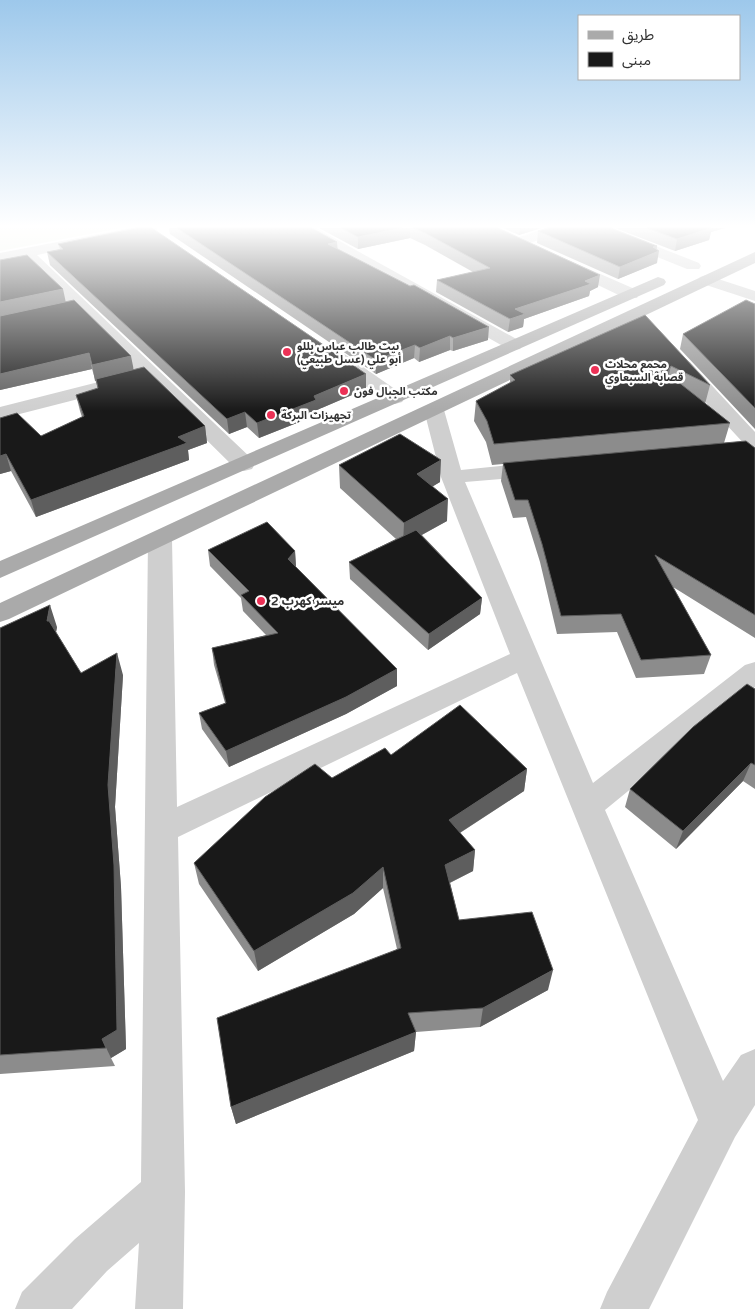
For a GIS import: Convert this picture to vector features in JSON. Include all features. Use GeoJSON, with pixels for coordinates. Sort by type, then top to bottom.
{"type":"FeatureCollection","features":[{"type":"Feature","properties":{"kind":"main road"},"geometry":{"type":"LineString","coordinates":[[0,612],[434,410],[638,312],[674,289]]}},
{"type":"Feature","properties":{"kind":"main road"},"geometry":{"type":"LineString","coordinates":[[0,570],[514,345],[638,312]]}},
{"type":"Feature","properties":{"kind":"street"},"geometry":{"type":"LineString","coordinates":[[63,289],[244,464]]}},
{"type":"Feature","properties":{"kind":"street"},"geometry":{"type":"LineString","coordinates":[[415,289],[514,345]]}},
{"type":"Feature","properties":{"kind":"street"},"geometry":{"type":"LineString","coordinates":[[602,289],[638,312]]}},
{"type":"Feature","properties":{"kind":"street"},"geometry":{"type":"LineString","coordinates":[[738,289],[755,296]]}},
{"type":"Feature","properties":{"kind":"street"},"geometry":{"type":"LineString","coordinates":[[63,311],[81,307]]}},
{"type":"Feature","properties":{"kind":"street"},"geometry":{"type":"LineString","coordinates":[[321,347],[395,398]]}},
{"type":"Feature","properties":{"kind":"street"},"geometry":{"type":"LineString","coordinates":[[673,356],[749,441]]}},
{"type":"Feature","properties":{"kind":"street"},"geometry":{"type":"LineString","coordinates":[[0,412],[152,374]]}},
{"type":"Feature","properties":{"kind":"street"},"geometry":{"type":"LineString","coordinates":[[434,410],[452,477],[525,658],[720,1122]]}},
{"type":"Feature","properties":{"kind":"street"},"geometry":{"type":"LineString","coordinates":[[452,477],[560,467]]}},
{"type":"Feature","properties":{"kind":"street"},"geometry":{"type":"LineString","coordinates":[[159,1309],[164,1192],[160,539]]}},
{"type":"Feature","properties":{"kind":"street"},"geometry":{"type":"LineString","coordinates":[[162,829],[525,658]]}},
{"type":"Feature","properties":{"kind":"street"},"geometry":{"type":"LineString","coordinates":[[587,806],[755,672]]}},
{"type":"Feature","properties":{"kind":"street"},"geometry":{"type":"LineString","coordinates":[[624,1309],[720,1122],[755,1069]]}},
{"type":"Feature","properties":{"kind":"street"},"geometry":{"type":"LineString","coordinates":[[40,1309],[92,1255],[164,1192]]}},
{"type":"Feature","properties":{"kind":"building"},"geometry":{"type":"Polygon","coordinates":[[[0,289],[63,289],[0,302],[0,289]]]}},
{"type":"Feature","properties":{"kind":"building"},"geometry":{"type":"Polygon","coordinates":[[[87,289],[242,289],[366,374],[314,396],[316,400],[257,423],[245,412],[227,419],[87,289]]]}},
{"type":"Feature","properties":{"kind":"building"},"geometry":{"type":"Polygon","coordinates":[[[269,289],[421,289],[489,327],[453,338],[450,336],[420,348],[415,345],[376,360],[269,289]]]}},
{"type":"Feature","properties":{"kind":"building"},"geometry":{"type":"Polygon","coordinates":[[[454,289],[576,289],[515,309],[525,314],[510,319],[454,289]]]}},
{"type":"Feature","properties":{"kind":"building"},"geometry":{"type":"Polygon","coordinates":[[[74,300],[131,356],[92,365],[89,353],[0,374],[0,316],[74,300]]]}},
{"type":"Feature","properties":{"kind":"building"},"geometry":{"type":"Polygon","coordinates":[[[746,300],[755,304],[755,408],[683,334],[746,300]]]}},
{"type":"Feature","properties":{"kind":"building"},"geometry":{"type":"Polygon","coordinates":[[[645,315],[710,385],[671,366],[667,373],[730,423],[494,444],[487,421],[476,401],[515,380],[510,375],[645,315]]]}},
{"type":"Feature","properties":{"kind":"building"},"geometry":{"type":"Polygon","coordinates":[[[144,367],[205,426],[178,437],[187,443],[31,500],[6,454],[0,456],[0,418],[17,413],[41,436],[84,416],[76,395],[98,388],[96,379],[144,367]]]}},
{"type":"Feature","properties":{"kind":"building"},"geometry":{"type":"Polygon","coordinates":[[[400,434],[441,460],[417,474],[448,499],[404,523],[339,465],[400,434]]]}},
{"type":"Feature","properties":{"kind":"building"},"geometry":{"type":"Polygon","coordinates":[[[746,441],[755,448],[755,615],[655,555],[711,655],[641,660],[621,614],[561,616],[528,500],[515,500],[503,463],[746,441]]]}},
{"type":"Feature","properties":{"kind":"building"},"geometry":{"type":"Polygon","coordinates":[[[267,522],[295,551],[288,559],[397,669],[346,697],[226,751],[199,713],[226,703],[212,648],[278,633],[241,595],[249,591],[208,550],[267,522]]]}},
{"type":"Feature","properties":{"kind":"building"},"geometry":{"type":"Polygon","coordinates":[[[416,530],[482,598],[429,634],[349,562],[416,530]]]}},
{"type":"Feature","properties":{"kind":"building"},"geometry":{"type":"Polygon","coordinates":[[[50,605],[47,621],[49,621],[81,673],[117,653],[108,785],[114,865],[117,1030],[102,1039],[106,1048],[0,1055],[0,628],[50,605]]]}},
{"type":"Feature","properties":{"kind":"building"},"geometry":{"type":"Polygon","coordinates":[[[747,684],[755,689],[755,765],[751,763],[683,831],[630,789],[693,727],[747,684]]]}},
{"type":"Feature","properties":{"kind":"building"},"geometry":{"type":"Polygon","coordinates":[[[460,705],[527,769],[449,820],[475,850],[445,865],[459,920],[532,912],[553,970],[483,1008],[408,1013],[416,1032],[231,1107],[217,1018],[401,948],[383,867],[353,893],[254,951],[194,863],[265,797],[315,764],[332,778],[385,748],[391,755],[460,705]]]}},
{"type":"Feature","properties":{"kind":"place","name":"بيت طالب عباس بللو أبو علي (عسل طبيعي)"},"geometry":{"type":"Point","coordinates":[287,352]}},
{"type":"Feature","properties":{"kind":"place","name":"مجمع محلات قصابة السبعاوي"},"geometry":{"type":"Point","coordinates":[595,370]}},
{"type":"Feature","properties":{"kind":"place","name":"مكتب الجبال فون"},"geometry":{"type":"Point","coordinates":[344,391]}},
{"type":"Feature","properties":{"kind":"place","name":"تجهيزات البركة"},"geometry":{"type":"Point","coordinates":[271,415]}},
{"type":"Feature","properties":{"kind":"place","name":"ميسر كهرب 2"},"geometry":{"type":"Point","coordinates":[261,601]}}]}
